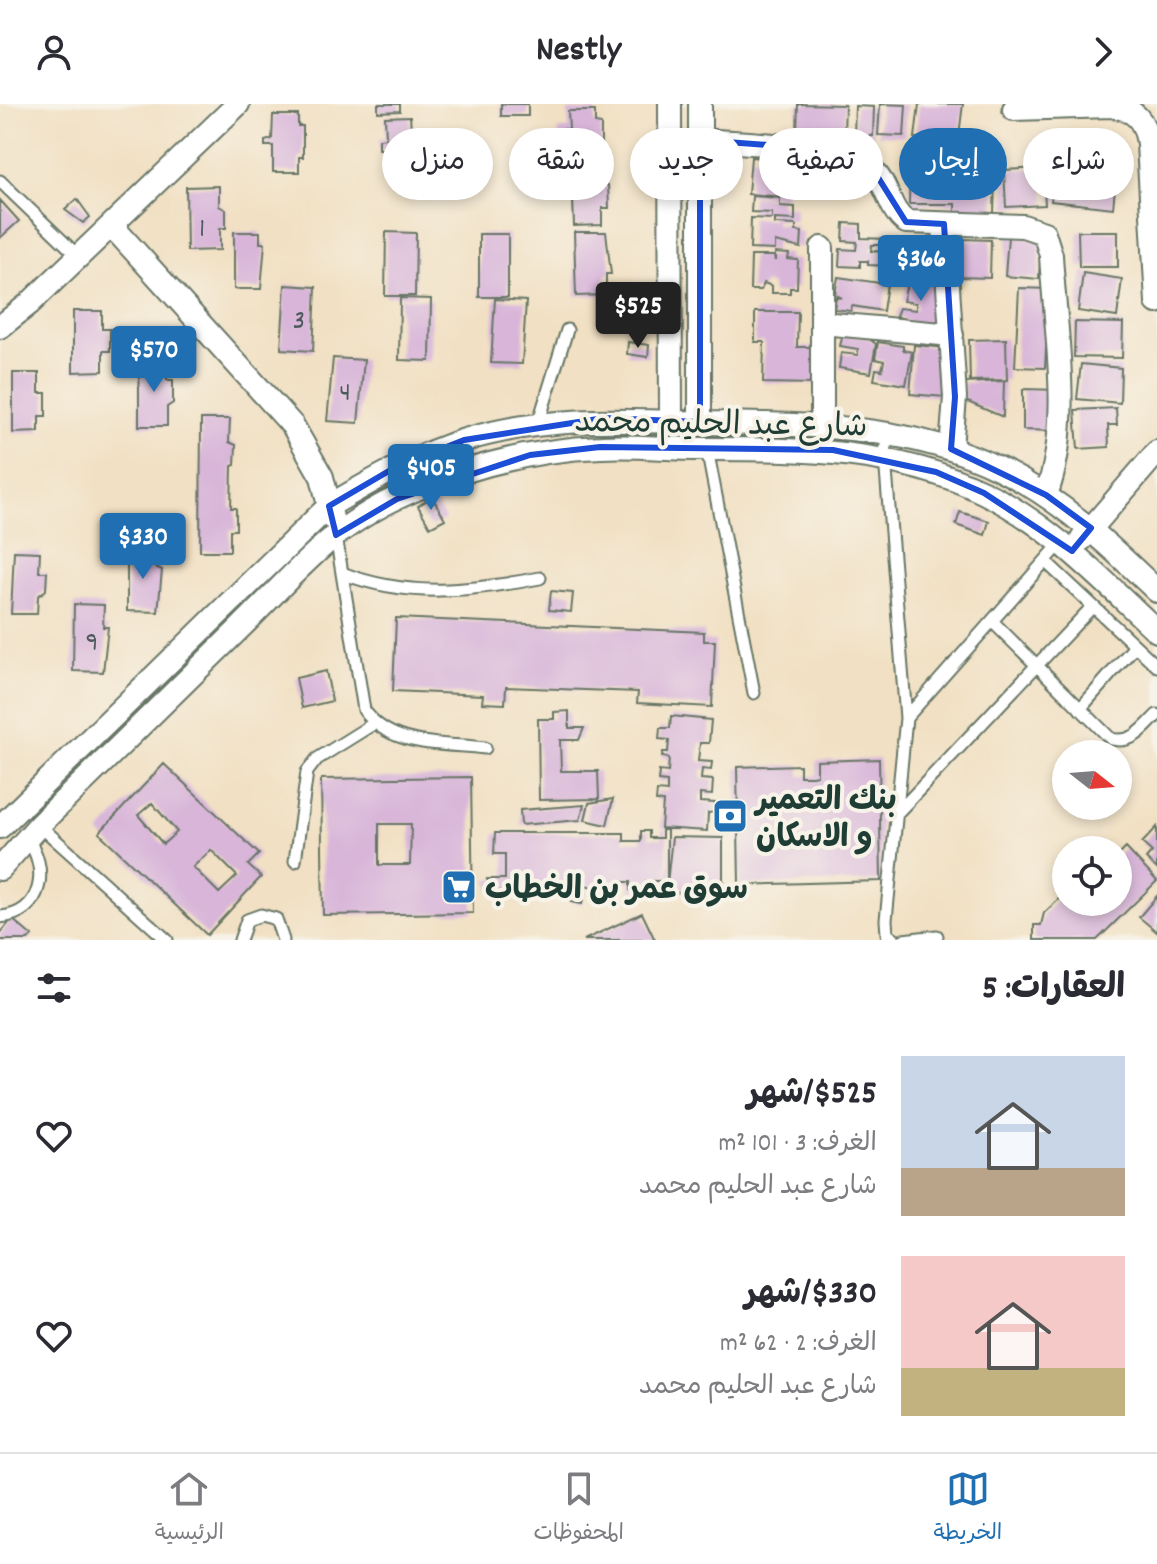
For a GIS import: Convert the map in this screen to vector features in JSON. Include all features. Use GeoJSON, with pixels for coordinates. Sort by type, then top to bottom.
{"type":"FeatureCollection","features":[{"type":"Feature","properties":{"kind":"street"},"geometry":{"type":"LineString","coordinates":[[0,327],[79,257],[238,104]]}},
{"type":"Feature","properties":{"kind":"street"},"geometry":{"type":"LineString","coordinates":[[670,104],[671,421]]}},
{"type":"Feature","properties":{"kind":"street"},"geometry":{"type":"LineString","coordinates":[[700,104],[700,128]]}},
{"type":"Feature","properties":{"kind":"street"},"geometry":{"type":"LineString","coordinates":[[1014,109],[1111,106],[1126,108],[1139,116],[1146,129],[1148,144],[1157,302]]}},
{"type":"Feature","properties":{"kind":"street"},"geometry":{"type":"LineString","coordinates":[[743,143],[794,147],[859,162],[874,171],[896,214],[906,222],[1034,227],[1050,243],[1061,428],[1054,473],[1046,495]]}},
{"type":"Feature","properties":{"kind":"street"},"geometry":{"type":"LineString","coordinates":[[700,200],[700,422]]}},
{"type":"Feature","properties":{"kind":"street"},"geometry":{"type":"LineString","coordinates":[[944,224],[955,397],[951,449]]}},
{"type":"Feature","properties":{"kind":"street"},"geometry":{"type":"LineString","coordinates":[[112,226],[293,426],[322,477],[336,535]]}},
{"type":"Feature","properties":{"kind":"street"},"geometry":{"type":"LineString","coordinates":[[822,248],[822,426]]}},
{"type":"Feature","properties":{"kind":"street"},"geometry":{"type":"LineString","coordinates":[[822,323],[952,335]]}},
{"type":"Feature","properties":{"kind":"street","name":"شارع عبد الحليم محمد"},"geometry":{"type":"LineString","coordinates":[[0,827],[329,506],[394,468],[464,440],[538,424],[604,418],[822,426],[887,432],[951,449],[1000,469],[1046,495],[1091,528],[1157,591]]}},
{"type":"Feature","properties":{"kind":"street","name":"شارع عبد الحليم محمد"},"geometry":{"type":"LineString","coordinates":[[0,869],[33,832],[336,535],[410,494],[462,472],[530,455],[600,447],[833,450],[885,458],[936,472],[984,493],[1030,519],[1066,547],[1157,631]]}},
{"type":"Feature","properties":{"kind":"street"},"geometry":{"type":"LineString","coordinates":[[1066,547],[1091,528],[1157,452]]}},
{"type":"Feature","properties":{"kind":"lane"},"geometry":{"type":"LineString","coordinates":[[0,181],[79,257]]}},
{"type":"Feature","properties":{"kind":"lane"},"geometry":{"type":"LineString","coordinates":[[538,424],[567,330]]}},
{"type":"Feature","properties":{"kind":"lane"},"geometry":{"type":"LineString","coordinates":[[887,432],[885,458],[906,718],[886,920],[887,934],[895,940]]}},
{"type":"Feature","properties":{"kind":"lane"},"geometry":{"type":"LineString","coordinates":[[707,449],[754,693]]}},
{"type":"Feature","properties":{"kind":"lane"},"geometry":{"type":"LineString","coordinates":[[336,535],[364,710],[373,724],[388,734],[404,739],[485,748]]}},
{"type":"Feature","properties":{"kind":"lane"},"geometry":{"type":"LineString","coordinates":[[906,718],[1045,561],[1066,547]]}},
{"type":"Feature","properties":{"kind":"lane"},"geometry":{"type":"LineString","coordinates":[[1045,561],[1157,666]]}},
{"type":"Feature","properties":{"kind":"lane"},"geometry":{"type":"LineString","coordinates":[[342,573],[366,582],[418,592],[478,590],[540,578]]}},
{"type":"Feature","properties":{"kind":"lane"},"geometry":{"type":"LineString","coordinates":[[899,812],[1039,668],[1093,606]]}},
{"type":"Feature","properties":{"kind":"lane"},"geometry":{"type":"LineString","coordinates":[[992,621],[1111,739],[1122,741],[1133,738],[1157,715]]}},
{"type":"Feature","properties":{"kind":"lane"},"geometry":{"type":"LineString","coordinates":[[1080,709],[1135,646]]}},
{"type":"Feature","properties":{"kind":"lane"},"geometry":{"type":"LineString","coordinates":[[295,861],[307,772],[317,759],[373,724]]}},
{"type":"Feature","properties":{"kind":"lane"},"geometry":{"type":"LineString","coordinates":[[0,917],[21,910],[33,899],[40,884],[41,867],[33,832]]}},
{"type":"Feature","properties":{"kind":"lane"},"geometry":{"type":"LineString","coordinates":[[33,832],[167,940]]}},
{"type":"Feature","properties":{"kind":"lane"},"geometry":{"type":"LineString","coordinates":[[240,940],[247,920],[261,915],[276,919],[283,940]]}},
{"type":"Feature","properties":{"kind":"lane"},"geometry":{"type":"LineString","coordinates":[[903,940],[937,936]]}},
{"type":"Feature","properties":{"kind":"highlighted area"},"geometry":{"type":"Polygon","coordinates":[[[700,140],[794,147],[859,162],[874,171],[906,222],[944,224],[955,397],[951,449],[1046,495],[1091,528],[1072,551],[984,493],[936,472],[833,450],[600,447],[530,455],[397,499],[336,535],[329,506],[394,468],[464,440],[604,418],[700,422],[700,140]]]}},
{"type":"Feature","properties":{"kind":"building"},"geometry":{"type":"Polygon","coordinates":[[[378,104],[400,104],[400,111],[378,112],[378,104]]]}},
{"type":"Feature","properties":{"kind":"building"},"geometry":{"type":"Polygon","coordinates":[[[501,104],[528,104],[528,116],[501,116],[501,104]]]}},
{"type":"Feature","properties":{"kind":"building"},"geometry":{"type":"Polygon","coordinates":[[[798,104],[845,105],[844,128],[797,128],[798,104]]]}},
{"type":"Feature","properties":{"kind":"building"},"geometry":{"type":"Polygon","coordinates":[[[880,104],[906,105],[905,128],[899,128],[899,136],[883,135],[883,128],[878,128],[880,104]]]}},
{"type":"Feature","properties":{"kind":"building"},"geometry":{"type":"Polygon","coordinates":[[[919,104],[963,104],[960,128],[916,128],[919,104]]]}},
{"type":"Feature","properties":{"kind":"building"},"geometry":{"type":"Polygon","coordinates":[[[855,106],[874,107],[873,128],[854,128],[855,106]]]}},
{"type":"Feature","properties":{"kind":"building"},"geometry":{"type":"Polygon","coordinates":[[[568,111],[595,111],[595,123],[601,124],[601,128],[569,128],[568,111]]]}},
{"type":"Feature","properties":{"kind":"building"},"geometry":{"type":"Polygon","coordinates":[[[273,115],[298,115],[298,126],[303,126],[303,157],[299,157],[299,172],[273,172],[273,146],[265,146],[265,141],[272,139],[273,115]]]}},
{"type":"Feature","properties":{"kind":"building"},"geometry":{"type":"Polygon","coordinates":[[[410,116],[411,128],[386,128],[385,117],[410,116]]]}},
{"type":"Feature","properties":{"kind":"building"},"geometry":{"type":"Polygon","coordinates":[[[751,157],[759,158],[759,195],[748,194],[751,157]]]}},
{"type":"Feature","properties":{"kind":"building"},"geometry":{"type":"Polygon","coordinates":[[[1023,169],[1023,200],[1045,200],[1045,205],[1006,207],[1007,170],[1023,169]]]}},
{"type":"Feature","properties":{"kind":"building"},"geometry":{"type":"Polygon","coordinates":[[[219,186],[219,206],[226,210],[226,228],[220,228],[220,250],[187,251],[186,187],[219,186]]]}},
{"type":"Feature","properties":{"kind":"building"},"geometry":{"type":"Polygon","coordinates":[[[752,196],[759,196],[759,200],[780,200],[780,206],[795,207],[795,220],[775,219],[775,224],[796,225],[796,231],[802,232],[801,248],[775,242],[775,250],[750,249],[751,218],[772,219],[772,213],[751,212],[752,196]]]}},
{"type":"Feature","properties":{"kind":"building"},"geometry":{"type":"Polygon","coordinates":[[[77,199],[90,217],[83,223],[65,210],[77,199]]]}},
{"type":"Feature","properties":{"kind":"building"},"geometry":{"type":"Polygon","coordinates":[[[0,200],[19,221],[0,238],[0,200]]]}},
{"type":"Feature","properties":{"kind":"building"},"geometry":{"type":"Polygon","coordinates":[[[573,200],[609,200],[609,208],[602,208],[602,225],[574,226],[573,200]]]}},
{"type":"Feature","properties":{"kind":"building"},"geometry":{"type":"Polygon","coordinates":[[[909,200],[994,200],[994,214],[955,214],[955,204],[909,204],[909,200]]]}},
{"type":"Feature","properties":{"kind":"building"},"geometry":{"type":"Polygon","coordinates":[[[1051,200],[1114,200],[1113,208],[1051,200]]]}},
{"type":"Feature","properties":{"kind":"building"},"geometry":{"type":"Polygon","coordinates":[[[844,223],[861,224],[861,238],[887,239],[886,245],[872,245],[871,251],[889,252],[889,266],[868,265],[868,261],[860,261],[860,267],[839,266],[840,249],[856,250],[857,242],[843,241],[844,223]]]}},
{"type":"Feature","properties":{"kind":"building"},"geometry":{"type":"Polygon","coordinates":[[[1078,231],[1118,231],[1118,267],[1079,267],[1078,231]]]}},
{"type":"Feature","properties":{"kind":"building"},"geometry":{"type":"Polygon","coordinates":[[[234,232],[260,232],[260,243],[265,243],[261,289],[234,289],[234,232]]]}},
{"type":"Feature","properties":{"kind":"building"},"geometry":{"type":"Polygon","coordinates":[[[386,232],[416,233],[415,296],[385,296],[386,232]]]}},
{"type":"Feature","properties":{"kind":"building"},"geometry":{"type":"Polygon","coordinates":[[[574,232],[606,232],[611,274],[606,274],[606,295],[576,296],[574,232]]]}},
{"type":"Feature","properties":{"kind":"building"},"geometry":{"type":"Polygon","coordinates":[[[479,234],[508,234],[508,297],[479,297],[479,234]]]}},
{"type":"Feature","properties":{"kind":"building"},"geometry":{"type":"Polygon","coordinates":[[[1008,236],[1041,239],[1039,279],[1005,276],[1008,236]]]}},
{"type":"Feature","properties":{"kind":"building"},"geometry":{"type":"Polygon","coordinates":[[[961,239],[991,240],[990,278],[959,277],[961,239]]]}},
{"type":"Feature","properties":{"kind":"building"},"geometry":{"type":"Polygon","coordinates":[[[939,241],[939,275],[906,276],[906,242],[939,241]]]}},
{"type":"Feature","properties":{"kind":"building"},"geometry":{"type":"Polygon","coordinates":[[[775,253],[789,254],[788,259],[798,260],[797,288],[790,288],[790,293],[772,293],[772,286],[764,283],[761,290],[750,290],[751,256],[774,256],[775,261],[775,253]]]}},
{"type":"Feature","properties":{"kind":"building"},"geometry":{"type":"Polygon","coordinates":[[[1083,273],[1122,279],[1117,317],[1078,311],[1083,273]]]}},
{"type":"Feature","properties":{"kind":"building"},"geometry":{"type":"Polygon","coordinates":[[[838,277],[887,284],[883,311],[852,306],[851,311],[834,309],[836,297],[842,298],[835,294],[838,277]]]}},
{"type":"Feature","properties":{"kind":"building"},"geometry":{"type":"Polygon","coordinates":[[[908,280],[938,284],[939,321],[915,324],[896,316],[899,308],[916,310],[916,303],[903,301],[908,280]]]}},
{"type":"Feature","properties":{"kind":"building"},"geometry":{"type":"Polygon","coordinates":[[[285,285],[316,287],[313,351],[281,349],[285,285]]]}},
{"type":"Feature","properties":{"kind":"building"},"geometry":{"type":"Polygon","coordinates":[[[1019,288],[1049,289],[1045,368],[1015,367],[1019,288]]]}},
{"type":"Feature","properties":{"kind":"building"},"geometry":{"type":"Polygon","coordinates":[[[400,298],[431,299],[430,361],[399,360],[400,298]]]}},
{"type":"Feature","properties":{"kind":"building"},"geometry":{"type":"Polygon","coordinates":[[[495,299],[526,301],[522,364],[491,363],[495,299]]]}},
{"type":"Feature","properties":{"kind":"building"},"geometry":{"type":"Polygon","coordinates":[[[73,311],[102,311],[102,329],[110,329],[110,351],[103,351],[103,371],[73,372],[73,311]]]}},
{"type":"Feature","properties":{"kind":"building"},"geometry":{"type":"Polygon","coordinates":[[[755,312],[798,312],[797,347],[818,347],[817,384],[763,383],[764,342],[755,342],[755,312]]]}},
{"type":"Feature","properties":{"kind":"building"},"geometry":{"type":"Polygon","coordinates":[[[1075,322],[1123,323],[1122,358],[1074,357],[1075,322]]]}},
{"type":"Feature","properties":{"kind":"building"},"geometry":{"type":"Polygon","coordinates":[[[843,334],[868,338],[876,344],[871,373],[839,368],[841,353],[858,355],[858,349],[840,346],[843,334]]]}},
{"type":"Feature","properties":{"kind":"building"},"geometry":{"type":"Polygon","coordinates":[[[1006,339],[1007,380],[970,381],[969,340],[1006,339]]]}},
{"type":"Feature","properties":{"kind":"building"},"geometry":{"type":"Polygon","coordinates":[[[628,342],[649,345],[648,357],[627,354],[628,342]]]}},
{"type":"Feature","properties":{"kind":"building"},"geometry":{"type":"Polygon","coordinates":[[[878,342],[903,346],[903,350],[912,352],[906,385],[874,380],[876,369],[882,370],[884,361],[875,359],[878,342]]]}},
{"type":"Feature","properties":{"kind":"building"},"geometry":{"type":"Polygon","coordinates":[[[914,345],[948,348],[945,397],[910,394],[914,345]]]}},
{"type":"Feature","properties":{"kind":"building"},"geometry":{"type":"Polygon","coordinates":[[[333,358],[364,360],[358,423],[327,421],[333,358]]]}},
{"type":"Feature","properties":{"kind":"building"},"geometry":{"type":"Polygon","coordinates":[[[167,362],[167,380],[173,380],[173,403],[167,407],[167,426],[139,426],[139,363],[167,362]]]}},
{"type":"Feature","properties":{"kind":"building"},"geometry":{"type":"Polygon","coordinates":[[[1081,364],[1121,368],[1120,403],[1077,399],[1081,364]]]}},
{"type":"Feature","properties":{"kind":"building"},"geometry":{"type":"Polygon","coordinates":[[[13,373],[39,373],[39,393],[46,393],[46,416],[39,416],[39,432],[13,433],[13,373]]]}},
{"type":"Feature","properties":{"kind":"building"},"geometry":{"type":"Polygon","coordinates":[[[1004,381],[1003,417],[963,400],[964,383],[1004,381]]]}},
{"type":"Feature","properties":{"kind":"building"},"geometry":{"type":"Polygon","coordinates":[[[1023,389],[1059,390],[1058,431],[1023,430],[1023,389]]]}},
{"type":"Feature","properties":{"kind":"building"},"geometry":{"type":"Polygon","coordinates":[[[1116,408],[1117,425],[1108,425],[1109,447],[1078,449],[1075,410],[1116,408]]]}},
{"type":"Feature","properties":{"kind":"building"},"geometry":{"type":"Polygon","coordinates":[[[201,419],[230,419],[229,442],[236,445],[231,508],[236,508],[236,530],[230,530],[230,551],[200,551],[201,419]]]}},
{"type":"Feature","properties":{"kind":"building"},"geometry":{"type":"Polygon","coordinates":[[[432,497],[445,519],[430,527],[418,506],[432,497]]]}},
{"type":"Feature","properties":{"kind":"building"},"geometry":{"type":"Polygon","coordinates":[[[960,512],[989,521],[985,535],[956,525],[960,512]]]}},
{"type":"Feature","properties":{"kind":"building"},"geometry":{"type":"Polygon","coordinates":[[[127,548],[156,549],[155,567],[162,570],[158,612],[127,611],[127,548]]]}},
{"type":"Feature","properties":{"kind":"building"},"geometry":{"type":"Polygon","coordinates":[[[14,551],[40,552],[39,572],[47,572],[46,590],[38,596],[37,614],[11,614],[14,551]]]}},
{"type":"Feature","properties":{"kind":"building"},"geometry":{"type":"Polygon","coordinates":[[[551,591],[573,593],[571,612],[549,610],[551,591]]]}},
{"type":"Feature","properties":{"kind":"building"},"geometry":{"type":"Polygon","coordinates":[[[74,604],[104,605],[103,627],[108,627],[103,672],[73,671],[74,604]]]}},
{"type":"Feature","properties":{"kind":"building"},"geometry":{"type":"Polygon","coordinates":[[[396,618],[704,632],[704,641],[715,641],[712,707],[637,703],[638,692],[506,687],[505,704],[482,703],[483,695],[393,691],[396,618]]]}},
{"type":"Feature","properties":{"kind":"building"},"geometry":{"type":"Polygon","coordinates":[[[326,671],[332,701],[302,708],[296,678],[326,671]]]}},
{"type":"Feature","properties":{"kind":"building"},"geometry":{"type":"Polygon","coordinates":[[[569,711],[569,728],[584,728],[579,740],[560,740],[561,771],[598,771],[599,799],[539,800],[538,719],[554,719],[554,712],[569,711]]]}},
{"type":"Feature","properties":{"kind":"building"},"geometry":{"type":"Polygon","coordinates":[[[671,716],[711,720],[709,743],[700,743],[698,761],[712,762],[711,770],[702,769],[701,779],[713,780],[712,795],[700,794],[700,802],[715,803],[715,812],[708,813],[707,831],[661,828],[663,802],[656,801],[657,791],[667,792],[667,782],[658,781],[659,771],[668,772],[669,758],[662,757],[663,752],[668,752],[669,740],[659,739],[660,728],[670,728],[671,716]]]}},
{"type":"Feature","properties":{"kind":"building"},"geometry":{"type":"Polygon","coordinates":[[[879,759],[881,881],[739,885],[737,767],[800,765],[800,776],[812,776],[817,775],[817,761],[879,759]]]}},
{"type":"Feature","properties":{"kind":"building"},"geometry":{"type":"Polygon","coordinates":[[[164,764],[259,854],[248,865],[261,877],[207,935],[99,833],[164,764]],[[152,803],[138,815],[163,844],[177,832],[152,803]],[[211,850],[193,867],[219,893],[237,876],[211,850]]]}},
{"type":"Feature","properties":{"kind":"building"},"geometry":{"type":"Polygon","coordinates":[[[471,777],[473,913],[323,915],[321,779],[471,777]],[[379,824],[379,865],[410,865],[411,824],[379,824]]]}},
{"type":"Feature","properties":{"kind":"building"},"geometry":{"type":"Polygon","coordinates":[[[613,799],[607,825],[585,820],[589,803],[613,799]]]}},
{"type":"Feature","properties":{"kind":"building"},"geometry":{"type":"Polygon","coordinates":[[[584,805],[580,820],[521,825],[520,810],[584,805]]]}},
{"type":"Feature","properties":{"kind":"building"},"geometry":{"type":"Polygon","coordinates":[[[1157,827],[1157,869],[1146,859],[1152,852],[1142,843],[1157,827]]]}},
{"type":"Feature","properties":{"kind":"building"},"geometry":{"type":"Polygon","coordinates":[[[662,830],[667,830],[667,881],[646,881],[643,894],[630,890],[630,882],[617,882],[617,895],[586,885],[582,904],[571,902],[568,893],[491,891],[487,879],[505,879],[505,854],[494,854],[495,833],[624,833],[624,841],[641,841],[641,831],[649,831],[649,838],[662,838],[662,830]]]}},
{"type":"Feature","properties":{"kind":"building"},"geometry":{"type":"Polygon","coordinates":[[[672,837],[723,838],[723,892],[666,893],[672,837]]]}},
{"type":"Feature","properties":{"kind":"building"},"geometry":{"type":"Polygon","coordinates":[[[1132,854],[1157,881],[1132,906],[1132,854]]]}},
{"type":"Feature","properties":{"kind":"building"},"geometry":{"type":"Polygon","coordinates":[[[1157,896],[1157,932],[1139,917],[1157,896]]]}},
{"type":"Feature","properties":{"kind":"building"},"geometry":{"type":"Polygon","coordinates":[[[1052,905],[1052,916],[1121,916],[1097,940],[1034,940],[1034,925],[1041,925],[1044,913],[1052,905]]]}},
{"type":"Feature","properties":{"kind":"building"},"geometry":{"type":"Polygon","coordinates":[[[642,913],[655,940],[584,940],[642,913]]]}},
{"type":"Feature","properties":{"kind":"building"},"geometry":{"type":"Polygon","coordinates":[[[12,919],[32,936],[28,940],[0,940],[0,934],[12,919]]]}},
{"type":"Feature","properties":{"kind":"place","name":"بنك التعمير و الاسكان"},"geometry":{"type":"Point","coordinates":[730,816]}},
{"type":"Feature","properties":{"kind":"place","name":"سوق عمر بن الخطاب"},"geometry":{"type":"Point","coordinates":[459,887]}}]}
